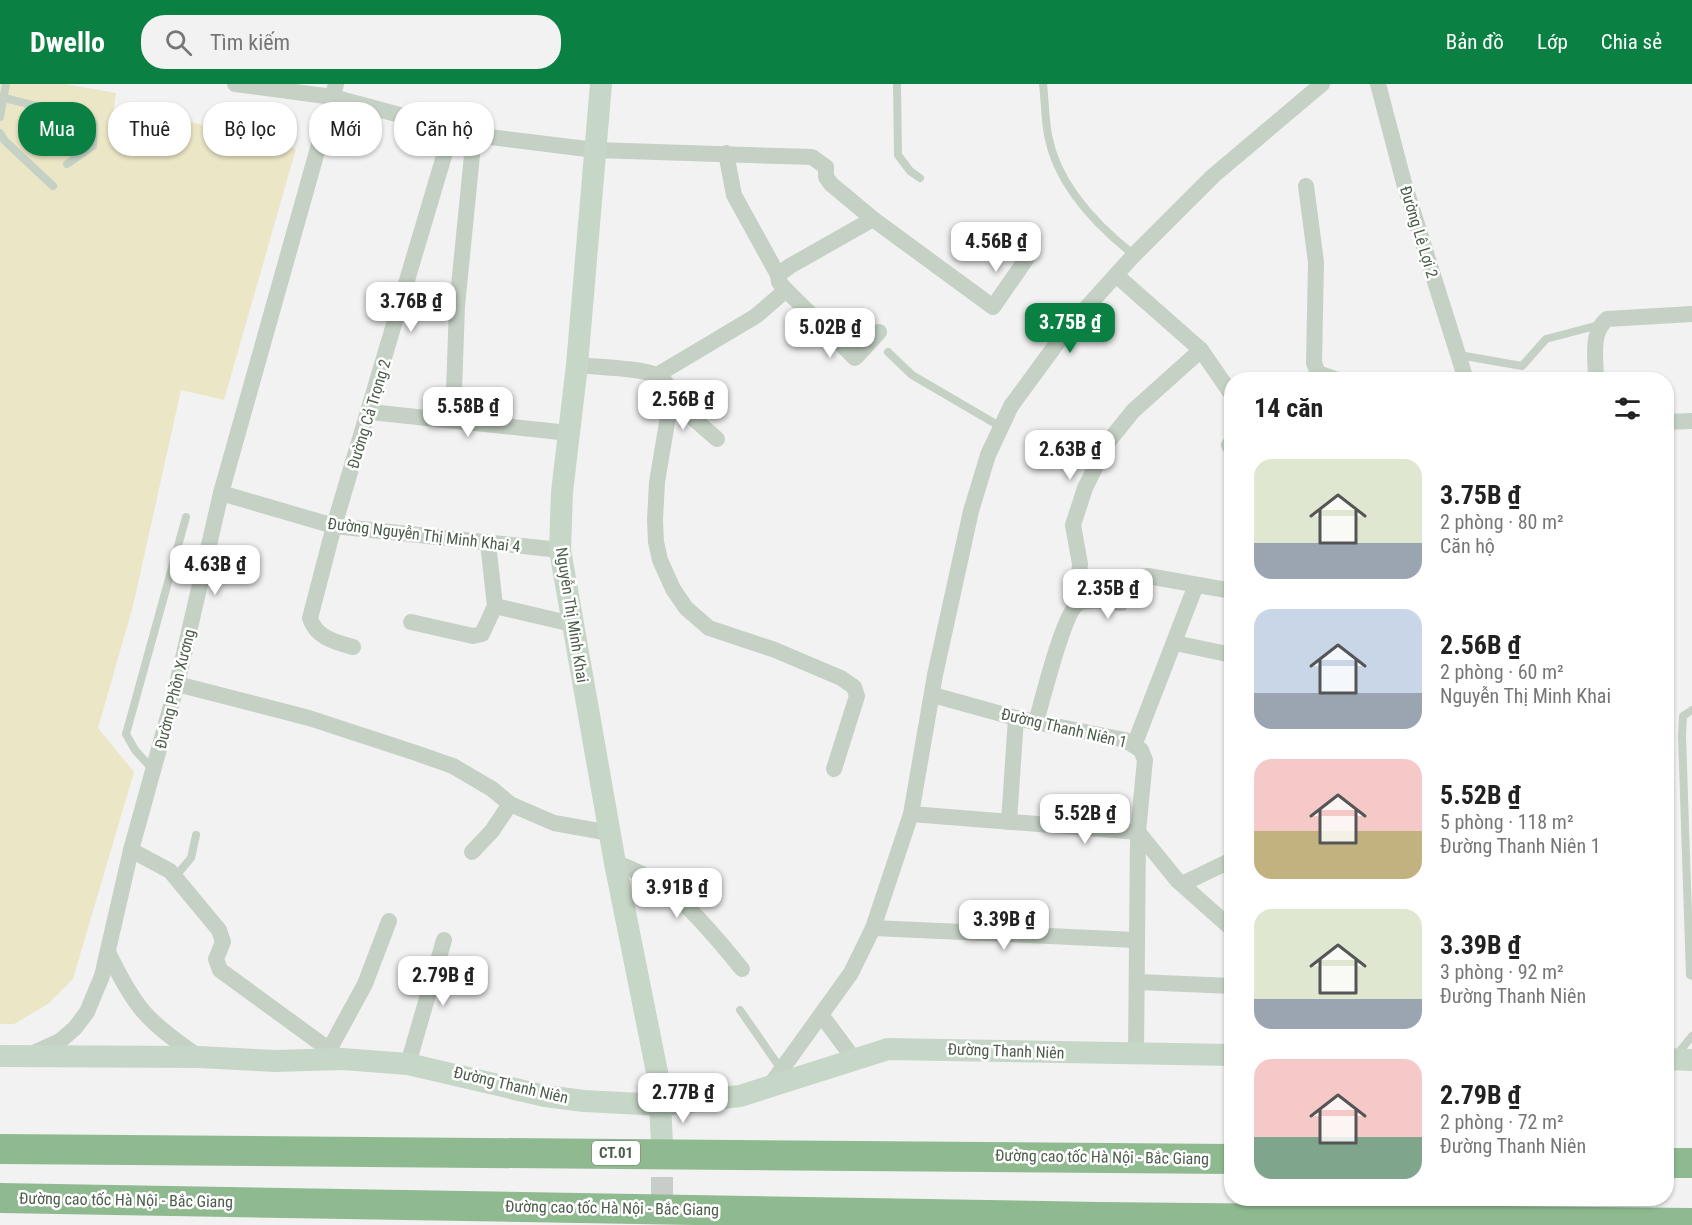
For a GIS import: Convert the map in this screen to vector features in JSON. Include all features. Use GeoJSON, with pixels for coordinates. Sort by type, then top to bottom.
{"type":"FeatureCollection","features":[{"type":"Feature","properties":{"kind":"highway","name":"Đường cao tốc Hà Nội - Bắc Giang"},"geometry":{"type":"LineString","coordinates":[[0,1149],[1224,1159]]}},
{"type":"Feature","properties":{"kind":"highway"},"geometry":{"type":"LineString","coordinates":[[1674,1163],[1692,1163]]}},
{"type":"Feature","properties":{"kind":"highway","name":"Đường cao tốc Hà Nội - Bắc Giang"},"geometry":{"type":"LineString","coordinates":[[0,1198],[1099,1217],[1692,1223]]}},
{"type":"Feature","properties":{"kind":"street"},"geometry":{"type":"LineString","coordinates":[[235,84],[335,90],[394,110]]}},
{"type":"Feature","properties":{"kind":"street","name":"Nguyễn Thị Minh Khai"},"geometry":{"type":"LineString","coordinates":[[601,84],[577,365],[562,492],[560,550],[615,863],[662,1105],[662,1144]]}},
{"type":"Feature","properties":{"kind":"street"},"geometry":{"type":"LineString","coordinates":[[775,1078],[851,973],[873,928],[911,814],[933,695],[934,675],[971,511],[988,455],[1011,406],[1069,327],[1134,255],[1213,176],[1322,84]]}},
{"type":"Feature","properties":{"kind":"street","name":"Đường Lê Lợi 2"},"geometry":{"type":"LineString","coordinates":[[1378,84],[1404,183],[1463,372]]}},
{"type":"Feature","properties":{"kind":"street","name":"Đường Phồn Xương"},"geometry":{"type":"LineString","coordinates":[[28,1056],[60,1041],[75,1028],[87,1012],[102,976],[131,850],[177,684],[221,493],[335,90]]}},
{"type":"Feature","properties":{"kind":"street"},"geometry":{"type":"LineString","coordinates":[[494,137],[595,150],[798,155],[822,162],[826,167],[826,177],[831,184],[873,219],[993,307],[1027,258]]}},
{"type":"Feature","properties":{"kind":"street"},"geometry":{"type":"LineString","coordinates":[[726,153],[734,195],[778,275],[779,282],[855,358],[879,332]]}},
{"type":"Feature","properties":{"kind":"street","name":"Đường Cả Trọng 2"},"geometry":{"type":"LineString","coordinates":[[354,647],[321,634],[312,625],[310,618],[334,526],[445,156]]}},
{"type":"Feature","properties":{"kind":"street"},"geometry":{"type":"LineString","coordinates":[[453,419],[457,306],[472,156]]}},
{"type":"Feature","properties":{"kind":"street"},"geometry":{"type":"LineString","coordinates":[[1306,186],[1316,262],[1314,363],[1318,372]]}},
{"type":"Feature","properties":{"kind":"street"},"geometry":{"type":"LineString","coordinates":[[778,275],[873,219]]}},
{"type":"Feature","properties":{"kind":"street"},"geometry":{"type":"LineString","coordinates":[[1116,274],[1200,350],[1224,384]]}},
{"type":"Feature","properties":{"kind":"street"},"geometry":{"type":"LineString","coordinates":[[577,365],[657,375],[756,316],[786,290]]}},
{"type":"Feature","properties":{"kind":"street"},"geometry":{"type":"LineString","coordinates":[[1596,372],[1596,335],[1600,325],[1607,319],[1692,315]]}},
{"type":"Feature","properties":{"kind":"street"},"geometry":{"type":"LineString","coordinates":[[1036,722],[1058,646],[1070,612],[1076,604],[1080,564],[1073,525],[1090,478],[1108,442],[1132,411],[1200,350]]}},
{"type":"Feature","properties":{"kind":"street"},"geometry":{"type":"LineString","coordinates":[[657,375],[670,391],[671,399],[657,482],[656,542],[660,560],[686,608],[710,628],[775,650],[841,678],[854,687],[857,696],[834,769]]}},
{"type":"Feature","properties":{"kind":"street"},"geometry":{"type":"LineString","coordinates":[[671,399],[717,439]]}},
{"type":"Feature","properties":{"kind":"street"},"geometry":{"type":"LineString","coordinates":[[370,412],[569,433]]}},
{"type":"Feature","properties":{"kind":"street"},"geometry":{"type":"LineString","coordinates":[[1674,422],[1692,421]]}},
{"type":"Feature","properties":{"kind":"street","name":"Đường Nguyễn Thị Minh Khai 4"},"geometry":{"type":"LineString","coordinates":[[221,493],[334,526],[560,550]]}},
{"type":"Feature","properties":{"kind":"street"},"geometry":{"type":"LineString","coordinates":[[411,622],[473,636],[482,634],[495,606],[488,543]]}},
{"type":"Feature","properties":{"kind":"street"},"geometry":{"type":"LineString","coordinates":[[1076,604],[1086,601],[1121,603],[1140,577],[1148,576],[1224,590]]}},
{"type":"Feature","properties":{"kind":"street"},"geometry":{"type":"LineString","coordinates":[[1135,743],[1196,585]]}},
{"type":"Feature","properties":{"kind":"street"},"geometry":{"type":"LineString","coordinates":[[495,606],[572,624]]}},
{"type":"Feature","properties":{"kind":"street"},"geometry":{"type":"LineString","coordinates":[[1175,643],[1224,653]]}},
{"type":"Feature","properties":{"kind":"street"},"geometry":{"type":"LineString","coordinates":[[177,684],[309,718],[453,766],[492,789],[510,804],[554,823],[610,833]]}},
{"type":"Feature","properties":{"kind":"street","name":"Đường Thanh Niên 1"},"geometry":{"type":"LineString","coordinates":[[933,695],[1016,718],[1135,743],[1145,760],[1138,832],[1136,1055]]}},
{"type":"Feature","properties":{"kind":"street"},"geometry":{"type":"LineString","coordinates":[[1009,822],[1016,718]]}},
{"type":"Feature","properties":{"kind":"street"},"geometry":{"type":"LineString","coordinates":[[472,852],[510,804]]}},
{"type":"Feature","properties":{"kind":"street"},"geometry":{"type":"LineString","coordinates":[[911,814],[1138,832],[1182,884],[1224,922]]}},
{"type":"Feature","properties":{"kind":"street"},"geometry":{"type":"LineString","coordinates":[[131,850],[175,877],[223,936],[216,959],[220,970],[336,1054],[389,921]]}},
{"type":"Feature","properties":{"kind":"street"},"geometry":{"type":"LineString","coordinates":[[615,863],[638,870],[686,903],[742,969]]}},
{"type":"Feature","properties":{"kind":"street"},"geometry":{"type":"LineString","coordinates":[[1182,884],[1224,864]]}},
{"type":"Feature","properties":{"kind":"street"},"geometry":{"type":"LineString","coordinates":[[873,928],[1136,940]]}},
{"type":"Feature","properties":{"kind":"street"},"geometry":{"type":"LineString","coordinates":[[408,1064],[444,940]]}},
{"type":"Feature","properties":{"kind":"street"},"geometry":{"type":"LineString","coordinates":[[108,952],[127,993],[137,1006],[166,1034],[199,1057]]}},
{"type":"Feature","properties":{"kind":"street"},"geometry":{"type":"LineString","coordinates":[[1138,981],[1224,986]]}},
{"type":"Feature","properties":{"kind":"street"},"geometry":{"type":"LineString","coordinates":[[822,1016],[854,1059]]}},
{"type":"Feature","properties":{"kind":"street","name":"Đường Thanh Niên"},"geometry":{"type":"LineString","coordinates":[[0,1056],[199,1057],[275,1061],[336,1054],[465,1075],[546,1096],[584,1101],[662,1105],[740,1096],[775,1078],[888,1049],[1224,1055]]}},
{"type":"Feature","properties":{"kind":"lane"},"geometry":{"type":"LineString","coordinates":[[0,117],[6,84]]}},
{"type":"Feature","properties":{"kind":"lane"},"geometry":{"type":"LineString","coordinates":[[897,84],[898,155],[910,171],[920,178]]}},
{"type":"Feature","properties":{"kind":"lane"},"geometry":{"type":"LineString","coordinates":[[1043,84],[1048,136],[1058,169],[1102,230],[1134,255]]}},
{"type":"Feature","properties":{"kind":"lane"},"geometry":{"type":"LineString","coordinates":[[2,98],[92,120],[94,124],[93,146],[67,164]]}},
{"type":"Feature","properties":{"kind":"lane"},"geometry":{"type":"LineString","coordinates":[[0,133],[52,186]]}},
{"type":"Feature","properties":{"kind":"lane"},"geometry":{"type":"LineString","coordinates":[[403,299],[457,306]]}},
{"type":"Feature","properties":{"kind":"lane"},"geometry":{"type":"LineString","coordinates":[[1458,355],[1522,366],[1546,339],[1600,325]]}},
{"type":"Feature","properties":{"kind":"lane"},"geometry":{"type":"LineString","coordinates":[[888,352],[912,375],[1001,427]]}},
{"type":"Feature","properties":{"kind":"lane"},"geometry":{"type":"LineString","coordinates":[[154,771],[135,750],[126,734],[186,517]]}},
{"type":"Feature","properties":{"kind":"lane"},"geometry":{"type":"LineString","coordinates":[[1692,711],[1683,716],[1688,806],[1690,975],[1692,976]]}},
{"type":"Feature","properties":{"kind":"lane"},"geometry":{"type":"LineString","coordinates":[[175,877],[190,858],[196,835]]}},
{"type":"Feature","properties":{"kind":"lane"},"geometry":{"type":"LineString","coordinates":[[740,1010],[775,1078]]}},
{"type":"Feature","properties":{"kind":"lane"},"geometry":{"type":"LineString","coordinates":[[1677,1060],[1681,1047],[1692,1036]]}},
{"type":"Feature","properties":{"kind":"shaded area"},"geometry":{"type":"Polygon","coordinates":[[[0,84],[65,84],[116,93],[115,102],[108,102],[108,156],[191,156],[191,122],[203,125],[203,156],[294,156],[224,400],[181,390],[133,606],[98,728],[134,772],[73,979],[48,1004],[14,1024],[0,1024],[0,84]]]}},
{"type":"Feature","properties":{"kind":"tunnel"},"geometry":{"type":"LineString","coordinates":[[662,1144],[662,1221]]}}]}
